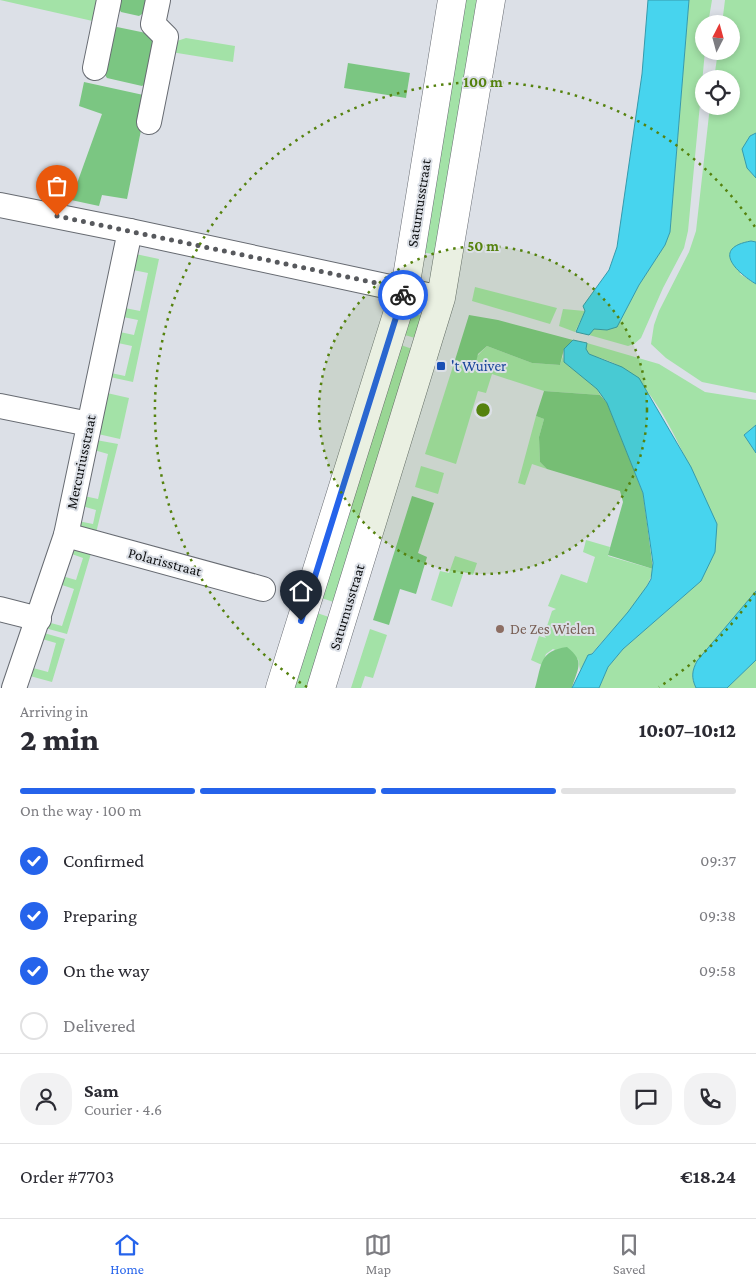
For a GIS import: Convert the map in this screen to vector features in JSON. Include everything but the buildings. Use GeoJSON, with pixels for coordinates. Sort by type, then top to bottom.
{"type":"FeatureCollection","features":[{"type":"Feature","properties":{"kind":"street"},"geometry":{"type":"LineString","coordinates":[[95,68],[109,0]]}},
{"type":"Feature","properties":{"kind":"street"},"geometry":{"type":"LineString","coordinates":[[149,122],[166,37],[153,24],[158,0]]}},
{"type":"Feature","properties":{"kind":"street","name":"Saturnusstraat"},"geometry":{"type":"LineString","coordinates":[[280,688],[405,289],[452,0]]}},
{"type":"Feature","properties":{"kind":"street","name":"Saturnusstraat"},"geometry":{"type":"LineString","coordinates":[[321,688],[441,298],[491,0]]}},
{"type":"Feature","properties":{"kind":"street"},"geometry":{"type":"LineString","coordinates":[[0,205],[441,298]]}},
{"type":"Feature","properties":{"kind":"street","name":"Mercuriusstraat"},"geometry":{"type":"LineString","coordinates":[[14,688],[66,535],[130,231]]}},
{"type":"Feature","properties":{"kind":"street"},"geometry":{"type":"LineString","coordinates":[[0,406],[89,424]]}},
{"type":"Feature","properties":{"kind":"street","name":"Polarisstraat"},"geometry":{"type":"LineString","coordinates":[[66,535],[263,589]]}},
{"type":"Feature","properties":{"kind":"street"},"geometry":{"type":"LineString","coordinates":[[0,609],[39,619]]}},
{"type":"Feature","properties":{"kind":"green space"},"geometry":{"type":"Polygon","coordinates":[[[0,0],[100,0],[97,22],[0,0]]]}},
{"type":"Feature","properties":{"kind":"green space"},"geometry":{"type":"Polygon","coordinates":[[[118,0],[148,0],[145,12],[139,16],[121,12],[117,6],[118,0]]]}},
{"type":"Feature","properties":{"kind":"green space"},"geometry":{"type":"Polygon","coordinates":[[[458,0],[483,0],[442,255],[418,252],[458,0]]]}},
{"type":"Feature","properties":{"kind":"green space"},"geometry":{"type":"Polygon","coordinates":[[[689,0],[712,0],[710,15],[695,15],[695,60],[704,60],[703,70],[695,70],[695,115],[699,115],[688,231],[684,248],[663,288],[641,338],[628,346],[589,335],[594,329],[607,330],[617,326],[639,285],[665,245],[670,232],[689,0]]]}},
{"type":"Feature","properties":{"kind":"green space"},"geometry":{"type":"Polygon","coordinates":[[[725,0],[756,0],[756,133],[750,136],[747,168],[756,178],[756,242],[751,241],[740,274],[756,284],[756,393],[702,382],[666,358],[651,344],[654,325],[659,311],[689,252],[696,231],[709,115],[740,115],[740,70],[715,70],[717,60],[740,60],[740,15],[723,15],[725,0]]]}},
{"type":"Feature","properties":{"kind":"green space"},"geometry":{"type":"Polygon","coordinates":[[[117,27],[146,33],[155,44],[148,82],[142,86],[107,78],[103,72],[112,30],[117,27]]]}},
{"type":"Feature","properties":{"kind":"green space"},"geometry":{"type":"Polygon","coordinates":[[[186,38],[235,46],[233,62],[171,52],[177,41],[186,38]]]}},
{"type":"Feature","properties":{"kind":"green space"},"geometry":{"type":"Polygon","coordinates":[[[348,63],[410,73],[406,98],[344,88],[348,63]]]}},
{"type":"Feature","properties":{"kind":"green space"},"geometry":{"type":"Polygon","coordinates":[[[84,82],[148,96],[127,199],[102,195],[99,206],[71,200],[102,114],[79,106],[84,82]]]}},
{"type":"Feature","properties":{"kind":"green space"},"geometry":{"type":"Polygon","coordinates":[[[131,253],[159,259],[133,382],[110,377],[111,373],[125,376],[132,346],[118,343],[120,332],[134,335],[138,320],[118,316],[120,307],[140,311],[148,273],[128,269],[131,253]]]}},
{"type":"Feature","properties":{"kind":"green space"},"geometry":{"type":"Polygon","coordinates":[[[475,287],[557,308],[550,324],[472,301],[475,287]]]}},
{"type":"Feature","properties":{"kind":"green space"},"geometry":{"type":"Polygon","coordinates":[[[563,309],[585,311],[575,332],[559,326],[563,309]]]}},
{"type":"Feature","properties":{"kind":"green space"},"geometry":{"type":"Polygon","coordinates":[[[410,313],[422,316],[422,340],[398,333],[410,313]]]}},
{"type":"Feature","properties":{"kind":"green space"},"geometry":{"type":"Polygon","coordinates":[[[469,315],[498,320],[573,340],[564,349],[560,365],[532,363],[487,346],[478,354],[476,362],[469,364],[455,360],[469,315]]]}},
{"type":"Feature","properties":{"kind":"green space"},"geometry":{"type":"Polygon","coordinates":[[[395,343],[418,351],[340,604],[315,596],[395,343]]]}},
{"type":"Feature","properties":{"kind":"green space"},"geometry":{"type":"Polygon","coordinates":[[[587,343],[659,364],[705,392],[756,400],[756,425],[744,435],[756,453],[756,591],[697,661],[693,674],[696,688],[599,688],[608,667],[623,649],[701,581],[717,524],[676,439],[651,396],[636,379],[621,367],[589,354],[586,349],[587,343]]]}},
{"type":"Feature","properties":{"kind":"green space"},"geometry":{"type":"Polygon","coordinates":[[[487,346],[532,363],[560,365],[563,356],[564,362],[597,389],[600,395],[544,391],[492,374],[486,393],[478,391],[456,464],[425,454],[455,360],[469,364],[487,346]]]}},
{"type":"Feature","properties":{"kind":"green space"},"geometry":{"type":"Polygon","coordinates":[[[544,391],[600,395],[607,403],[643,493],[653,569],[608,555],[623,502],[620,491],[547,469],[540,462],[539,437],[544,419],[536,416],[544,391]]]}},
{"type":"Feature","properties":{"kind":"green space"},"geometry":{"type":"Polygon","coordinates":[[[107,393],[129,398],[120,439],[98,434],[107,393]]]}},
{"type":"Feature","properties":{"kind":"green space"},"geometry":{"type":"Polygon","coordinates":[[[536,416],[544,419],[539,437],[540,462],[547,469],[532,464],[525,485],[518,483],[536,416]]]}},
{"type":"Feature","properties":{"kind":"green space"},"geometry":{"type":"Polygon","coordinates":[[[96,440],[118,444],[95,537],[76,533],[78,521],[93,524],[96,510],[82,506],[84,496],[98,499],[108,454],[94,450],[96,440]]]}},
{"type":"Feature","properties":{"kind":"green space"},"geometry":{"type":"Polygon","coordinates":[[[421,466],[444,473],[438,494],[415,487],[421,466]]]}},
{"type":"Feature","properties":{"kind":"green space"},"geometry":{"type":"Polygon","coordinates":[[[412,496],[434,503],[418,553],[427,557],[416,594],[400,589],[389,625],[373,620],[412,496]]]}},
{"type":"Feature","properties":{"kind":"green space"},"geometry":{"type":"Polygon","coordinates":[[[586,540],[610,547],[608,556],[653,569],[649,582],[632,608],[598,646],[580,670],[578,659],[553,649],[546,654],[542,665],[531,660],[539,636],[546,638],[544,635],[552,611],[556,609],[548,606],[561,574],[587,583],[595,557],[583,552],[586,540]]]}},
{"type":"Feature","properties":{"kind":"green space"},"geometry":{"type":"Polygon","coordinates":[[[72,544],[92,550],[67,634],[45,628],[47,622],[62,626],[74,589],[59,584],[62,576],[76,580],[83,558],[69,553],[72,544]]]}},
{"type":"Feature","properties":{"kind":"green space"},"geometry":{"type":"Polygon","coordinates":[[[455,556],[477,563],[473,575],[461,571],[463,574],[452,607],[431,600],[440,571],[449,573],[455,556]]]}},
{"type":"Feature","properties":{"kind":"green space"},"geometry":{"type":"Polygon","coordinates":[[[311,611],[335,619],[313,688],[286,688],[311,611]]]}},
{"type":"Feature","properties":{"kind":"green space"},"geometry":{"type":"Polygon","coordinates":[[[370,629],[387,635],[373,678],[365,676],[361,688],[351,688],[370,629]]]}},
{"type":"Feature","properties":{"kind":"green space"},"geometry":{"type":"Polygon","coordinates":[[[44,633],[65,639],[52,682],[30,676],[33,668],[48,672],[56,643],[42,639],[44,633]]]}},
{"type":"Feature","properties":{"kind":"green space"},"geometry":{"type":"Polygon","coordinates":[[[567,647],[573,652],[578,662],[578,671],[572,688],[535,688],[546,655],[567,647]]]}},
{"type":"Feature","properties":{"kind":"green space"},"geometry":{"type":"Polygon","coordinates":[[[756,660],[756,688],[727,688],[756,660]]]}},
{"type":"Feature","properties":{"kind":"water"},"geometry":{"type":"Polygon","coordinates":[[[648,0],[689,0],[670,232],[665,245],[639,285],[617,327],[607,330],[594,329],[589,335],[576,332],[585,311],[583,306],[609,270],[617,247],[642,74],[648,0]]]}},
{"type":"Feature","properties":{"kind":"water"},"geometry":{"type":"Polygon","coordinates":[[[756,133],[756,178],[747,168],[742,149],[750,136],[756,133]]]}},
{"type":"Feature","properties":{"kind":"water"},"geometry":{"type":"Polygon","coordinates":[[[751,241],[756,242],[756,284],[735,267],[730,255],[732,249],[739,244],[751,241]]]}},
{"type":"Feature","properties":{"kind":"water"},"geometry":{"type":"Polygon","coordinates":[[[573,340],[587,343],[586,349],[589,354],[622,367],[639,378],[691,467],[717,524],[715,552],[701,581],[623,649],[608,667],[599,688],[572,688],[588,655],[592,654],[628,612],[647,586],[651,579],[653,563],[643,493],[607,403],[597,389],[564,362],[564,349],[573,340]]]}},
{"type":"Feature","properties":{"kind":"water"},"geometry":{"type":"Polygon","coordinates":[[[756,425],[756,453],[744,435],[756,425]]]}},
{"type":"Feature","properties":{"kind":"water"},"geometry":{"type":"Polygon","coordinates":[[[756,591],[756,660],[727,688],[696,688],[693,674],[697,661],[756,591]]]}},
{"type":"Feature","properties":{"kind":"way so far"},"geometry":{"type":"LineString","coordinates":[[57,216],[405,289],[403,295]]}},
{"type":"Feature","properties":{"kind":"place","name":"'t Wuiver"},"geometry":{"type":"Point","coordinates":[441,366]}},
{"type":"Feature","properties":{"kind":"place","name":"De Zes Wielen"},"geometry":{"type":"Point","coordinates":[500,629]}},
{"type":"Feature","properties":{"kind":"route"},"geometry":{"type":"LineString","coordinates":[[301,621],[403,295]]}}]}
